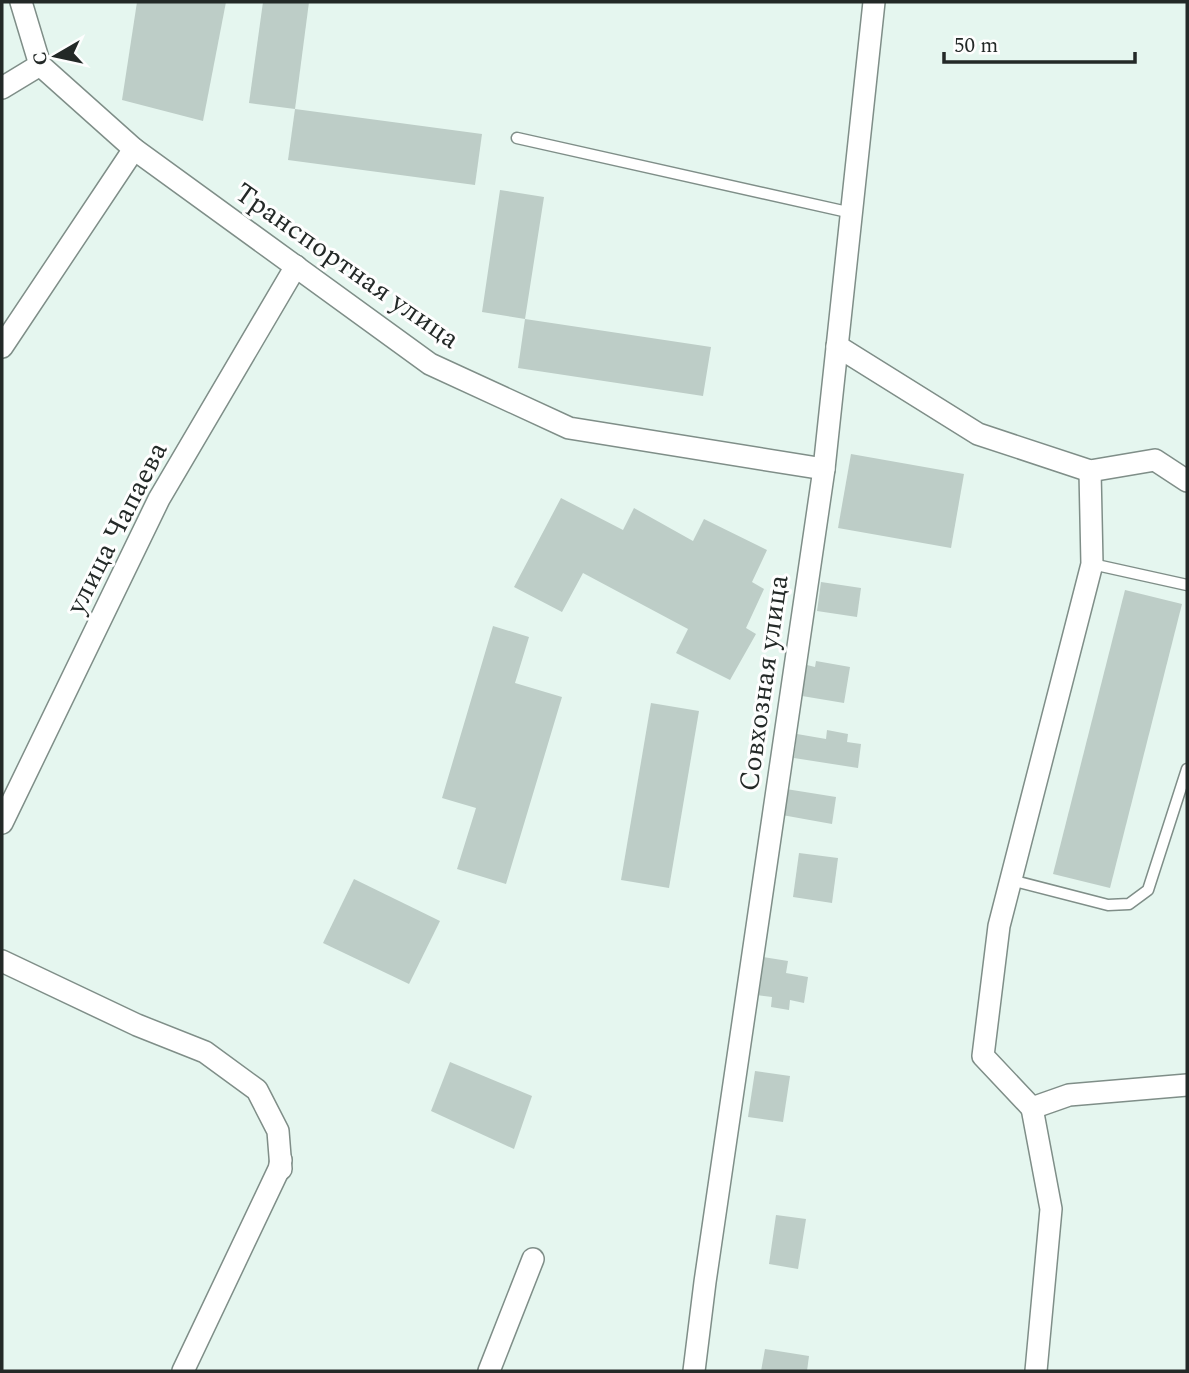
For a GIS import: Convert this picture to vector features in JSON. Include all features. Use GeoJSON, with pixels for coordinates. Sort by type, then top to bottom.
{"type":"FeatureCollection","features":[{"type":"Feature","properties":{"kind":"street"},"geometry":{"type":"LineString","coordinates":[[2,88],[40,65],[21,2]]}},
{"type":"Feature","properties":{"kind":"street","name":"Совхозная улица"},"geometry":{"type":"LineString","coordinates":[[695,1371],[705,1282],[824,469],[874,2]]}},
{"type":"Feature","properties":{"kind":"street","name":"Транспортная улица"},"geometry":{"type":"LineString","coordinates":[[40,65],[134,149],[430,364],[569,428],[824,469]]}},
{"type":"Feature","properties":{"kind":"street"},"geometry":{"type":"LineString","coordinates":[[2,347],[134,149]]}},
{"type":"Feature","properties":{"kind":"street","name":"улица Чапаева"},"geometry":{"type":"LineString","coordinates":[[2,823],[159,499],[296,266]]}},
{"type":"Feature","properties":{"kind":"street"},"geometry":{"type":"LineString","coordinates":[[837,346],[978,434],[1090,471],[1155,460],[1187,481]]}},
{"type":"Feature","properties":{"kind":"street"},"geometry":{"type":"LineString","coordinates":[[1036,1371],[1051,1209],[1032,1108],[983,1056],[999,926],[1092,564],[1090,471]]}},
{"type":"Feature","properties":{"kind":"street"},"geometry":{"type":"LineString","coordinates":[[2,961],[138,1025],[205,1052],[257,1090],[278,1131],[281,1165],[183,1371]]}},
{"type":"Feature","properties":{"kind":"street"},"geometry":{"type":"LineString","coordinates":[[1032,1108],[1069,1095],[1187,1086]]}},
{"type":"Feature","properties":{"kind":"street"},"geometry":{"type":"LineString","coordinates":[[489,1371],[533,1259]]}},
{"type":"Feature","properties":{"kind":"lane"},"geometry":{"type":"LineString","coordinates":[[517,138],[852,213]]}},
{"type":"Feature","properties":{"kind":"lane"},"geometry":{"type":"LineString","coordinates":[[1092,564],[1187,585]]}},
{"type":"Feature","properties":{"kind":"lane"},"geometry":{"type":"LineString","coordinates":[[1011,880],[1108,905],[1129,904],[1148,890],[1187,769]]}},
{"type":"Feature","properties":{"kind":"building"},"geometry":{"type":"Polygon","coordinates":[[[137,2],[226,2],[203,121],[122,100],[137,2]]]}},
{"type":"Feature","properties":{"kind":"building"},"geometry":{"type":"Polygon","coordinates":[[[263,2],[309,2],[295,109],[249,103],[263,2]]]}},
{"type":"Feature","properties":{"kind":"building"},"geometry":{"type":"Polygon","coordinates":[[[295,109],[482,134],[475,185],[288,160],[295,109]]]}},
{"type":"Feature","properties":{"kind":"building"},"geometry":{"type":"Polygon","coordinates":[[[500,190],[544,197],[525,319],[482,312],[500,190]]]}},
{"type":"Feature","properties":{"kind":"building"},"geometry":{"type":"Polygon","coordinates":[[[525,319],[711,347],[703,396],[518,368],[525,319]]]}},
{"type":"Feature","properties":{"kind":"building"},"geometry":{"type":"Polygon","coordinates":[[[851,454],[964,474],[951,548],[838,528],[851,454]]]}},
{"type":"Feature","properties":{"kind":"building"},"geometry":{"type":"Polygon","coordinates":[[[561,498],[623,530],[634,508],[693,541],[704,519],[767,550],[752,582],[764,589],[746,628],[756,634],[730,680],[676,653],[688,629],[583,573],[562,612],[514,587],[561,498]]]}},
{"type":"Feature","properties":{"kind":"building"},"geometry":{"type":"Polygon","coordinates":[[[821,582],[861,588],[857,617],[817,611],[821,582]]]}},
{"type":"Feature","properties":{"kind":"building"},"geometry":{"type":"Polygon","coordinates":[[[1125,590],[1182,604],[1110,888],[1053,874],[1125,590]]]}},
{"type":"Feature","properties":{"kind":"building"},"geometry":{"type":"Polygon","coordinates":[[[493,626],[529,637],[515,683],[562,697],[506,884],[457,869],[476,808],[442,798],[493,626]]]}},
{"type":"Feature","properties":{"kind":"building"},"geometry":{"type":"Polygon","coordinates":[[[816,661],[850,667],[844,703],[802,696],[807,665],[815,667],[816,661]]]}},
{"type":"Feature","properties":{"kind":"building"},"geometry":{"type":"Polygon","coordinates":[[[651,703],[699,711],[669,888],[621,880],[651,703]]]}},
{"type":"Feature","properties":{"kind":"building"},"geometry":{"type":"Polygon","coordinates":[[[827,730],[848,734],[847,742],[861,744],[858,768],[794,758],[797,734],[826,739],[827,730]]]}},
{"type":"Feature","properties":{"kind":"building"},"geometry":{"type":"Polygon","coordinates":[[[786,789],[836,797],[832,824],[782,815],[786,789]]]}},
{"type":"Feature","properties":{"kind":"building"},"geometry":{"type":"Polygon","coordinates":[[[799,853],[838,858],[832,903],[793,897],[799,853]]]}},
{"type":"Feature","properties":{"kind":"building"},"geometry":{"type":"Polygon","coordinates":[[[354,879],[440,921],[409,984],[323,943],[354,879]]]}},
{"type":"Feature","properties":{"kind":"building"},"geometry":{"type":"Polygon","coordinates":[[[763,957],[788,961],[786,973],[808,977],[804,1003],[790,1000],[789,1010],[771,1007],[772,997],[756,995],[763,957]]]}},
{"type":"Feature","properties":{"kind":"building"},"geometry":{"type":"Polygon","coordinates":[[[450,1062],[532,1096],[514,1149],[431,1111],[450,1062]]]}},
{"type":"Feature","properties":{"kind":"building"},"geometry":{"type":"Polygon","coordinates":[[[755,1071],[790,1076],[783,1122],[748,1117],[755,1071]]]}},
{"type":"Feature","properties":{"kind":"building"},"geometry":{"type":"Polygon","coordinates":[[[776,1215],[806,1219],[798,1269],[769,1264],[776,1215]]]}},
{"type":"Feature","properties":{"kind":"building"},"geometry":{"type":"Polygon","coordinates":[[[765,1349],[809,1356],[807,1371],[761,1371],[765,1349]]]}}]}
